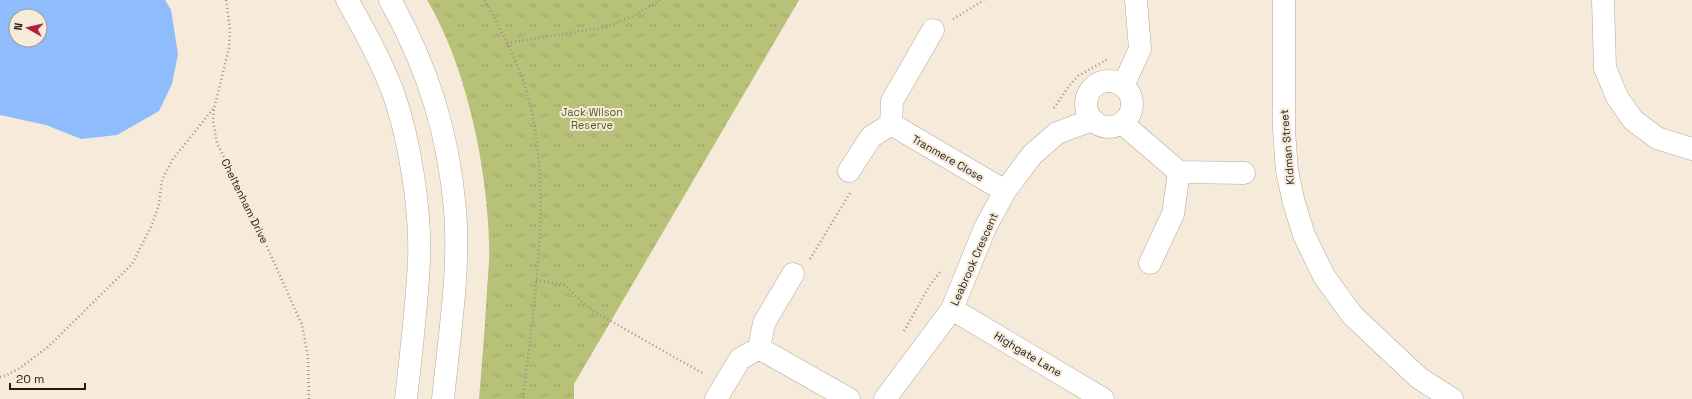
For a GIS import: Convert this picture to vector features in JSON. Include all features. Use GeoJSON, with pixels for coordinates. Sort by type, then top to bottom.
{"type":"FeatureCollection","features":[{"type":"Feature","properties":{"kind":"street"},"geometry":{"type":"LineString","coordinates":[[347,0],[379,60],[394,96],[413,176],[418,216],[419,259],[406,399]]}},
{"type":"Feature","properties":{"kind":"street"},"geometry":{"type":"LineString","coordinates":[[390,0],[417,50],[431,88],[442,126],[450,167],[455,210],[455,256],[443,399]]}},
{"type":"Feature","properties":{"kind":"street"},"geometry":{"type":"LineString","coordinates":[[1123,86],[1140,49],[1136,0]]}},
{"type":"Feature","properties":{"kind":"street","name":"Kidman Street"},"geometry":{"type":"LineString","coordinates":[[1284,0],[1284,130],[1290,184],[1304,235],[1324,276],[1352,315],[1419,378],[1452,399]]}},
{"type":"Feature","properties":{"kind":"street"},"geometry":{"type":"LineString","coordinates":[[1603,0],[1605,68],[1617,97],[1633,120],[1658,138],[1692,149]]}},
{"type":"Feature","properties":{"kind":"street"},"geometry":{"type":"LineString","coordinates":[[849,172],[870,137],[891,124],[892,101],[933,30]]}},
{"type":"Feature","properties":{"kind":"street"},"geometry":{"type":"LineString","coordinates":[[1110,81],[1123,86],[1132,100],[1131,110],[1128,117],[1122,123],[1107,127],[1099,125],[1092,120],[1088,113],[1086,103],[1088,95],[1094,86],[1102,82],[1110,81]]}},
{"type":"Feature","properties":{"kind":"street","name":"Leabrook Crescent"},"geometry":{"type":"LineString","coordinates":[[885,399],[952,309],[985,228],[1005,191],[1032,155],[1057,133],[1092,120]]}},
{"type":"Feature","properties":{"kind":"street"},"geometry":{"type":"LineString","coordinates":[[1122,123],[1179,172],[1244,173]]}},
{"type":"Feature","properties":{"kind":"street","name":"Tranmere Close"},"geometry":{"type":"LineString","coordinates":[[891,124],[1005,191]]}},
{"type":"Feature","properties":{"kind":"street"},"geometry":{"type":"LineString","coordinates":[[1150,263],[1173,214],[1179,172]]}},
{"type":"Feature","properties":{"kind":"street"},"geometry":{"type":"LineString","coordinates":[[720,392],[740,359],[759,348],[764,323],[793,274]]}},
{"type":"Feature","properties":{"kind":"street","name":"Highgate Lane"},"geometry":{"type":"LineString","coordinates":[[952,309],[1103,399]]}},
{"type":"Feature","properties":{"kind":"street"},"geometry":{"type":"LineString","coordinates":[[759,348],[849,399]]}},
{"type":"Feature","properties":{"kind":"path","name":"Cheltenham Drive"},"geometry":{"type":"LineString","coordinates":[[226,0],[230,29],[229,48],[214,108],[217,144],[256,220],[302,325],[308,357],[309,399]]}},
{"type":"Feature","properties":{"kind":"path"},"geometry":{"type":"LineString","coordinates":[[485,0],[507,43],[522,79],[529,102],[537,149],[540,196],[539,254],[524,399]]}},
{"type":"Feature","properties":{"kind":"path"},"geometry":{"type":"LineString","coordinates":[[507,43],[608,27],[631,17],[660,0]]}},
{"type":"Feature","properties":{"kind":"path"},"geometry":{"type":"LineString","coordinates":[[933,30],[984,0]]}},
{"type":"Feature","properties":{"kind":"path"},"geometry":{"type":"LineString","coordinates":[[1050,112],[1078,76],[1122,51],[1137,56]]}},
{"type":"Feature","properties":{"kind":"path"},"geometry":{"type":"LineString","coordinates":[[0,377],[7,376],[20,368],[48,347],[132,264],[152,225],[159,204],[162,180],[173,159],[214,108]]}},
{"type":"Feature","properties":{"kind":"path"},"geometry":{"type":"LineString","coordinates":[[793,274],[803,272],[852,190],[849,172]]}},
{"type":"Feature","properties":{"kind":"path"},"geometry":{"type":"LineString","coordinates":[[902,335],[930,285],[943,268]]}},
{"type":"Feature","properties":{"kind":"path"},"geometry":{"type":"LineString","coordinates":[[536,280],[564,285],[585,305],[720,392]]}},
{"type":"Feature","properties":{"kind":"green space","name":"Jack Wilson Reserve"},"geometry":{"type":"Polygon","coordinates":[[[427,0],[799,0],[574,384],[574,399],[479,399],[489,254],[484,181],[472,117],[463,85],[441,26],[427,0]]]}},
{"type":"Feature","properties":{"kind":"water"},"geometry":{"type":"Polygon","coordinates":[[[0,0],[165,0],[171,10],[178,54],[172,84],[159,111],[117,135],[81,139],[46,125],[0,115],[0,0]]]}}]}
